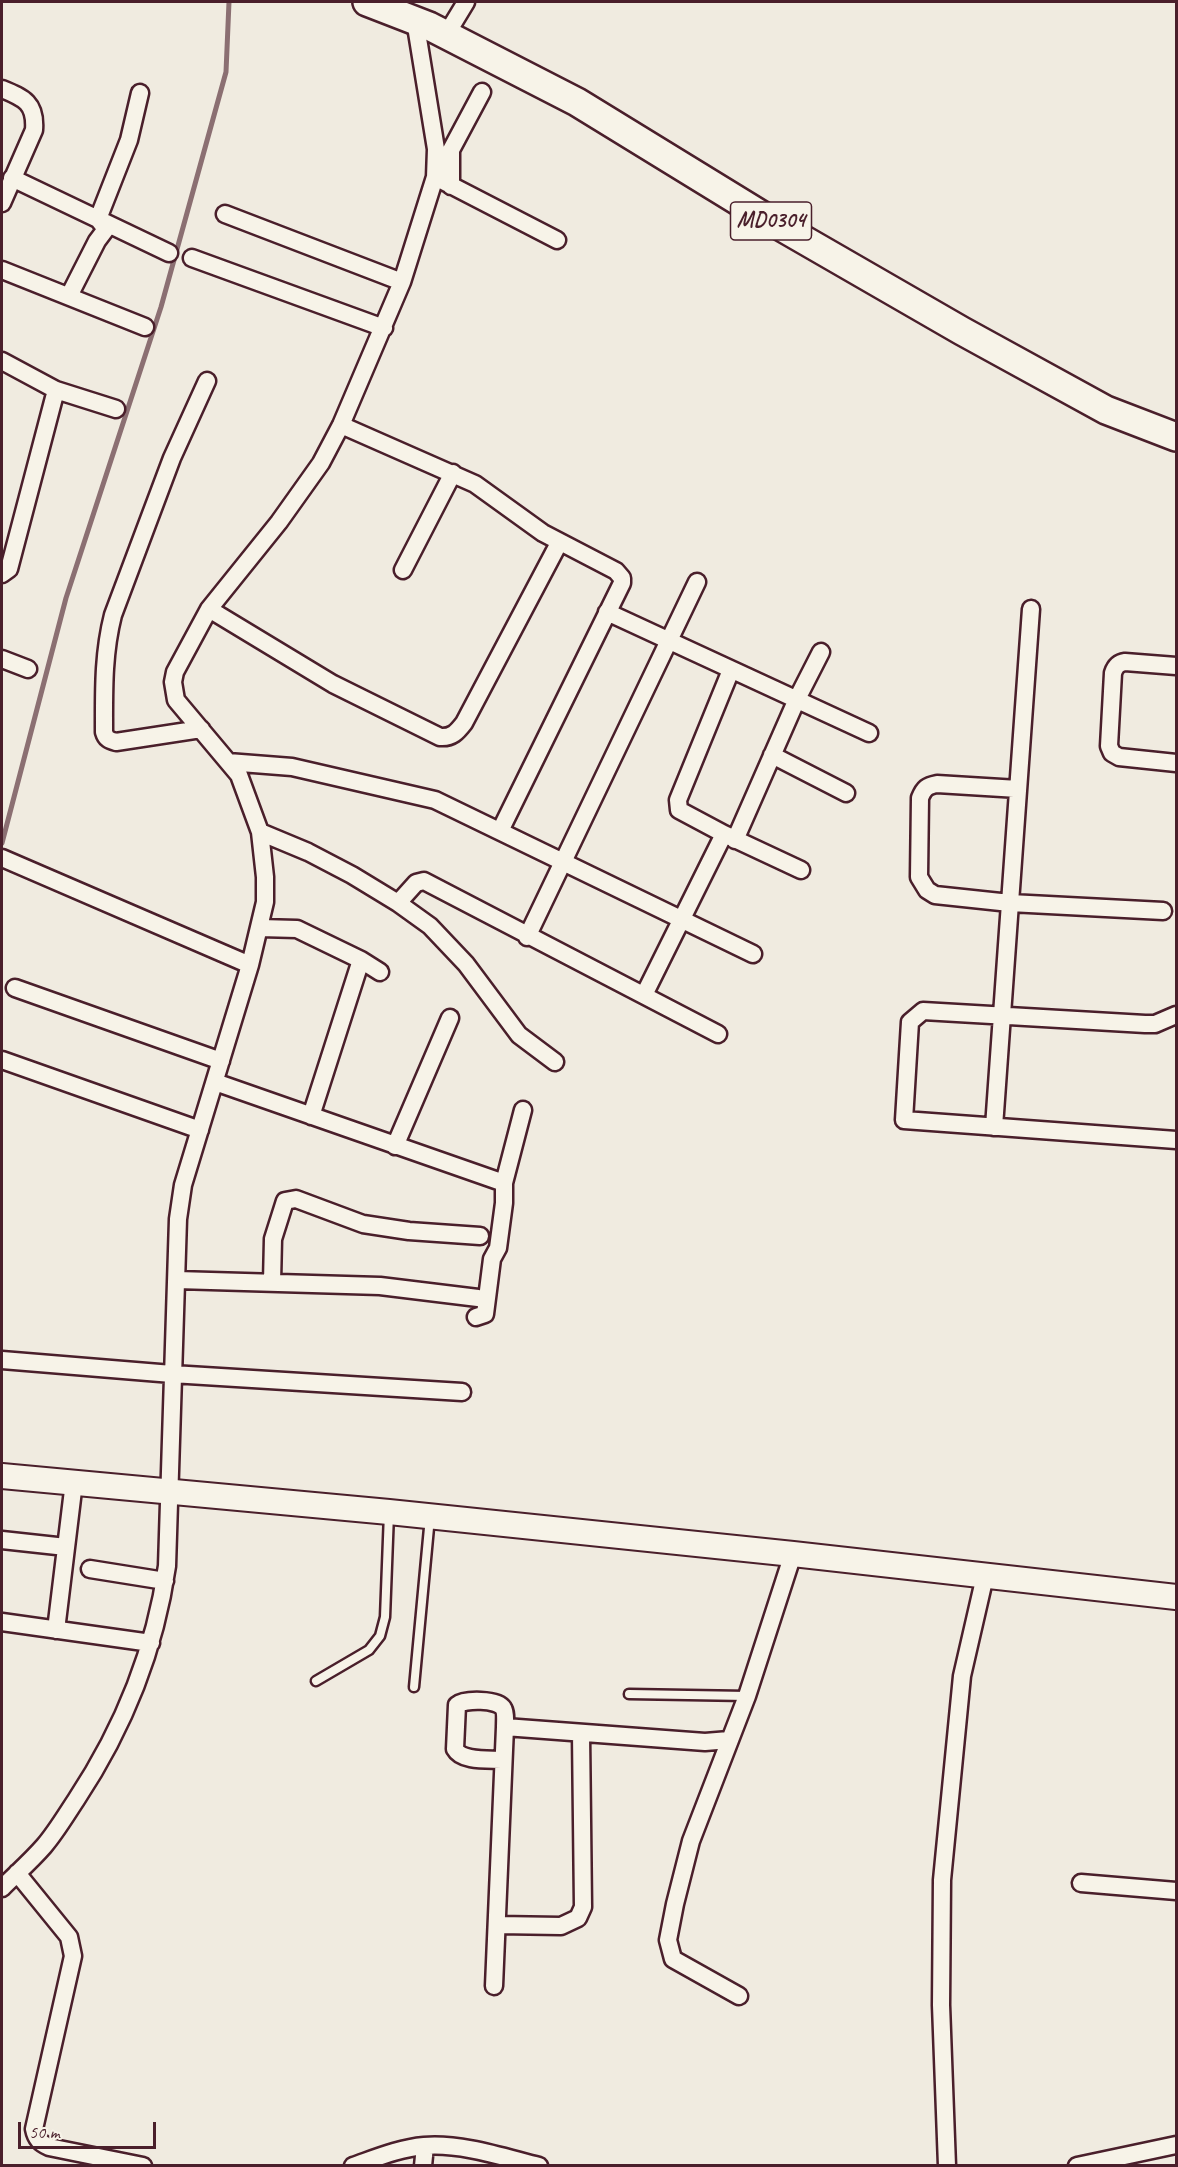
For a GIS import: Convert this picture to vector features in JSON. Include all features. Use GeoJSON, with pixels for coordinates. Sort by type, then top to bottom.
{"type":"FeatureCollection","features":[{"type":"Feature","properties":{"kind":"main road","name":"MD0304"},"geometry":{"type":"LineString","coordinates":[[367,2],[446,35],[577,102],[766,218],[962,331],[1106,410],[1176,437]]}},
{"type":"Feature","properties":{"kind":"street"},"geometry":{"type":"LineString","coordinates":[[446,35],[466,2]]}},
{"type":"Feature","properties":{"kind":"street"},"geometry":{"type":"LineString","coordinates":[[2,1888],[45,1845],[98,1767],[122,1720],[151,1643],[160,1610],[167,1566],[178,1219],[183,1185],[250,965],[265,902],[260,832],[238,774],[176,700],[173,682],[175,672],[209,609],[279,522],[321,463],[341,425],[402,282],[435,177],[436,149],[415,21]]}},
{"type":"Feature","properties":{"kind":"street"},"geometry":{"type":"LineString","coordinates":[[2,89],[22,97],[35,119],[34,130],[2,203]]}},
{"type":"Feature","properties":{"kind":"street"},"geometry":{"type":"LineString","coordinates":[[451,186],[451,150],[482,92]]}},
{"type":"Feature","properties":{"kind":"street"},"geometry":{"type":"LineString","coordinates":[[98,219],[129,140],[140,93]]}},
{"type":"Feature","properties":{"kind":"street"},"geometry":{"type":"LineString","coordinates":[[435,177],[557,240]]}},
{"type":"Feature","properties":{"kind":"street"},"geometry":{"type":"LineString","coordinates":[[12,178],[169,253]]}},
{"type":"Feature","properties":{"kind":"street"},"geometry":{"type":"LineString","coordinates":[[225,214],[402,282]]}},
{"type":"Feature","properties":{"kind":"street"},"geometry":{"type":"LineString","coordinates":[[69,297],[97,241],[106,229],[98,219]]}},
{"type":"Feature","properties":{"kind":"street"},"geometry":{"type":"LineString","coordinates":[[192,258],[384,328]]}},
{"type":"Feature","properties":{"kind":"street"},"geometry":{"type":"LineString","coordinates":[[2,270],[145,327]]}},
{"type":"Feature","properties":{"kind":"street"},"geometry":{"type":"LineString","coordinates":[[2,361],[56,390],[116,409]]}},
{"type":"Feature","properties":{"kind":"street"},"geometry":{"type":"LineString","coordinates":[[201,729],[110,740],[104,732],[104,672],[107,639],[117,605],[172,458],[207,381]]}},
{"type":"Feature","properties":{"kind":"street"},"geometry":{"type":"LineString","coordinates":[[2,574],[9,569],[56,390]]}},
{"type":"Feature","properties":{"kind":"street"},"geometry":{"type":"LineString","coordinates":[[341,425],[475,484],[559,543],[620,574],[622,583],[500,831]]}},
{"type":"Feature","properties":{"kind":"street"},"geometry":{"type":"LineString","coordinates":[[403,570],[453,473]]}},
{"type":"Feature","properties":{"kind":"street"},"geometry":{"type":"LineString","coordinates":[[209,609],[333,684],[440,737],[448,737],[455,734],[464,723],[559,543]]}},
{"type":"Feature","properties":{"kind":"street"},"geometry":{"type":"LineString","coordinates":[[527,937],[565,862],[697,582]]}},
{"type":"Feature","properties":{"kind":"street"},"geometry":{"type":"LineString","coordinates":[[994,1127],[1031,609]]}},
{"type":"Feature","properties":{"kind":"street"},"geometry":{"type":"LineString","coordinates":[[607,612],[869,733]]}},
{"type":"Feature","properties":{"kind":"street"},"geometry":{"type":"LineString","coordinates":[[644,995],[681,919],[730,837],[821,652]]}},
{"type":"Feature","properties":{"kind":"street"},"geometry":{"type":"LineString","coordinates":[[2,659],[28,669]]}},
{"type":"Feature","properties":{"kind":"street"},"geometry":{"type":"LineString","coordinates":[[1176,666],[1125,662],[1115,668],[1109,746],[1112,753],[1119,757],[1176,763]]}},
{"type":"Feature","properties":{"kind":"street"},"geometry":{"type":"LineString","coordinates":[[731,670],[678,800],[679,810],[683,814],[801,870]]}},
{"type":"Feature","properties":{"kind":"street"},"geometry":{"type":"LineString","coordinates":[[772,755],[846,793]]}},
{"type":"Feature","properties":{"kind":"street"},"geometry":{"type":"LineString","coordinates":[[228,762],[292,767],[435,800],[753,954]]}},
{"type":"Feature","properties":{"kind":"street"},"geometry":{"type":"LineString","coordinates":[[1018,789],[937,784],[923,790],[920,798],[919,877],[927,890],[935,895],[1010,903],[1163,911]]}},
{"type":"Feature","properties":{"kind":"street"},"geometry":{"type":"LineString","coordinates":[[260,832],[308,852],[398,903],[430,926],[466,964],[519,1035],[555,1062]]}},
{"type":"Feature","properties":{"kind":"street"},"geometry":{"type":"LineString","coordinates":[[2,858],[250,965]]}},
{"type":"Feature","properties":{"kind":"street"},"geometry":{"type":"LineString","coordinates":[[398,903],[416,883],[424,882],[718,1034]]}},
{"type":"Feature","properties":{"kind":"street"},"geometry":{"type":"LineString","coordinates":[[260,928],[297,929],[362,960],[380,972]]}},
{"type":"Feature","properties":{"kind":"street"},"geometry":{"type":"LineString","coordinates":[[311,1116],[362,960]]}},
{"type":"Feature","properties":{"kind":"street"},"geometry":{"type":"LineString","coordinates":[[15,988],[221,1061]]}},
{"type":"Feature","properties":{"kind":"street"},"geometry":{"type":"LineString","coordinates":[[1176,1015],[1155,1024],[1145,1024],[923,1011],[910,1022],[904,1120],[1176,1140]]}},
{"type":"Feature","properties":{"kind":"street"},"geometry":{"type":"LineString","coordinates":[[395,1146],[450,1018]]}},
{"type":"Feature","properties":{"kind":"street"},"geometry":{"type":"LineString","coordinates":[[2,1060],[200,1130]]}},
{"type":"Feature","properties":{"kind":"street"},"geometry":{"type":"LineString","coordinates":[[214,1082],[504,1184]]}},
{"type":"Feature","properties":{"kind":"street"},"geometry":{"type":"LineString","coordinates":[[476,1317],[485,1314],[492,1259],[498,1248],[504,1184],[523,1110]]}},
{"type":"Feature","properties":{"kind":"street"},"geometry":{"type":"LineString","coordinates":[[272,1282],[273,1239],[285,1201],[296,1199],[363,1224],[409,1232],[480,1236]]}},
{"type":"Feature","properties":{"kind":"street"},"geometry":{"type":"LineString","coordinates":[[177,1280],[381,1286],[478,1298]]}},
{"type":"Feature","properties":{"kind":"street"},"geometry":{"type":"LineString","coordinates":[[2,1360],[172,1374],[462,1392]]}},
{"type":"Feature","properties":{"kind":"street"},"geometry":{"type":"LineString","coordinates":[[2,1476],[389,1512],[1176,1597]]}},
{"type":"Feature","properties":{"kind":"street"},"geometry":{"type":"LineString","coordinates":[[56,1630],[74,1482]]}},
{"type":"Feature","properties":{"kind":"street"},"geometry":{"type":"LineString","coordinates":[[2,1540],[66,1547]]}},
{"type":"Feature","properties":{"kind":"street"},"geometry":{"type":"LineString","coordinates":[[739,1996],[673,1959],[668,1940],[691,1841],[747,1696],[794,1554]]}},
{"type":"Feature","properties":{"kind":"street"},"geometry":{"type":"LineString","coordinates":[[90,1569],[165,1581]]}},
{"type":"Feature","properties":{"kind":"street"},"geometry":{"type":"LineString","coordinates":[[947,2166],[941,2005],[942,1880],[962,1676],[985,1576]]}},
{"type":"Feature","properties":{"kind":"street"},"geometry":{"type":"LineString","coordinates":[[2,1622],[151,1643]]}},
{"type":"Feature","properties":{"kind":"street"},"geometry":{"type":"LineString","coordinates":[[494,1986],[498,1925],[505,1727],[504,1709],[493,1702],[467,1701],[457,1705],[455,1749],[457,1753],[465,1757],[503,1760]]}},
{"type":"Feature","properties":{"kind":"street"},"geometry":{"type":"LineString","coordinates":[[505,1727],[705,1742],[729,1740]]}},
{"type":"Feature","properties":{"kind":"street"},"geometry":{"type":"LineString","coordinates":[[498,1925],[561,1926],[578,1918],[583,1907],[581,1734]]}},
{"type":"Feature","properties":{"kind":"street"},"geometry":{"type":"LineString","coordinates":[[17,1873],[69,1937],[73,1956],[34,2129],[36,2137],[41,2144],[49,2147],[143,2166]]}},
{"type":"Feature","properties":{"kind":"street"},"geometry":{"type":"LineString","coordinates":[[1081,1883],[1176,1891]]}},
{"type":"Feature","properties":{"kind":"street"},"geometry":{"type":"LineString","coordinates":[[1077,2166],[1176,2145]]}},
{"type":"Feature","properties":{"kind":"street"},"geometry":{"type":"LineString","coordinates":[[423,2166],[425,2146]]}},
{"type":"Feature","properties":{"kind":"street"},"geometry":{"type":"LineString","coordinates":[[353,2166],[394,2152],[425,2146],[461,2148],[539,2166]]}},
{"type":"Feature","properties":{"kind":"lane"},"geometry":{"type":"LineString","coordinates":[[316,1681],[369,1650],[380,1636],[385,1617],[389,1512]]}},
{"type":"Feature","properties":{"kind":"lane"},"geometry":{"type":"LineString","coordinates":[[414,1687],[430,1517]]}},
{"type":"Feature","properties":{"kind":"lane"},"geometry":{"type":"LineString","coordinates":[[629,1694],[747,1696]]}},
{"type":"Feature","properties":{"kind":"waterway"},"geometry":{"type":"LineString","coordinates":[[2,843],[66,598],[161,307],[226,72],[229,2]]}}]}
